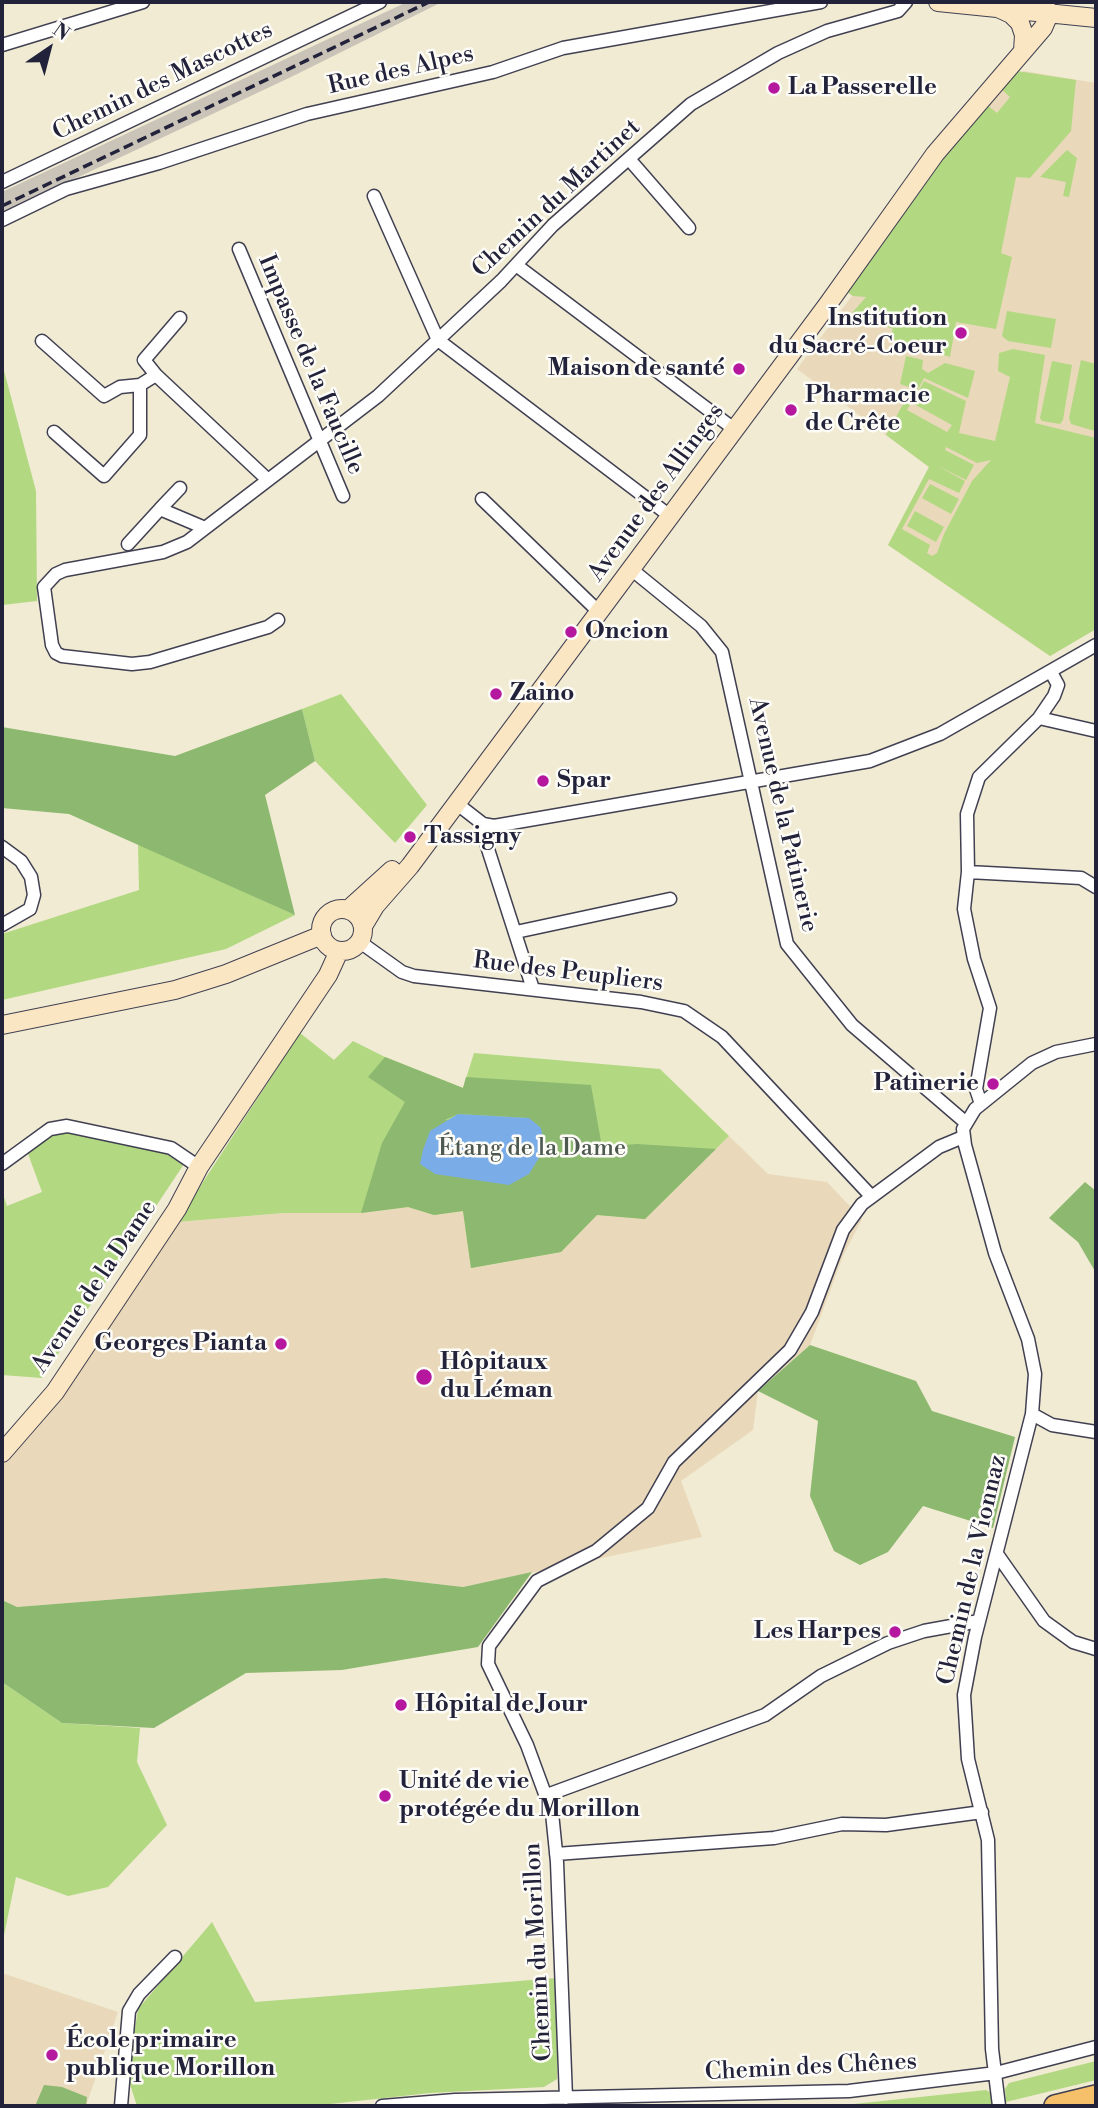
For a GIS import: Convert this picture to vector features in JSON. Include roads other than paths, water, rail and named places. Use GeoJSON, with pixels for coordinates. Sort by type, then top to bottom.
{"type":"FeatureCollection","features":[{"type":"Feature","properties":{"kind":"highway"},"geometry":{"type":"LineString","coordinates":[[1055,2106],[1096,2096]]}},
{"type":"Feature","properties":{"kind":"main road"},"geometry":{"type":"LineString","coordinates":[[938,2],[996,8],[1049,7],[1096,18]]}},
{"type":"Feature","properties":{"kind":"main road","name":"Avenue des Allinges"},"geometry":{"type":"LineString","coordinates":[[362,934],[433,832],[631,569],[935,154],[1046,24],[1049,7]]}},
{"type":"Feature","properties":{"kind":"main road"},"geometry":{"type":"LineString","coordinates":[[996,8],[1011,14],[1020,23],[1024,35],[1023,51]]}},
{"type":"Feature","properties":{"kind":"main road","name":"Avenue des Allinges"},"geometry":{"type":"LineString","coordinates":[[349,909],[433,832]]}},
{"type":"Feature","properties":{"kind":"main road"},"geometry":{"type":"LineString","coordinates":[[337,909],[349,909],[360,917],[362,934],[352,949],[339,951],[328,946],[321,935],[322,923],[326,915],[337,909]]}},
{"type":"Feature","properties":{"kind":"main road"},"geometry":{"type":"LineString","coordinates":[[2,1025],[175,990],[226,974],[321,935]]}},
{"type":"Feature","properties":{"kind":"main road","name":"Avenue de la Dame"},"geometry":{"type":"LineString","coordinates":[[2,1453],[23,1428],[46,1387],[167,1203],[199,1167],[328,975],[339,951]]}},
{"type":"Feature","properties":{"kind":"street"},"geometry":{"type":"LineString","coordinates":[[2,45],[118,6],[143,2]]}},
{"type":"Feature","properties":{"kind":"street","name":"Chemin des Mascottes"},"geometry":{"type":"LineString","coordinates":[[2,182],[380,2]]}},
{"type":"Feature","properties":{"kind":"street","name":"Rue des Alpes"},"geometry":{"type":"LineString","coordinates":[[2,220],[66,189],[159,163],[307,114],[493,72],[563,48],[821,2]]}},
{"type":"Feature","properties":{"kind":"street","name":"Chemin du Martinet"},"geometry":{"type":"LineString","coordinates":[[278,620],[268,627],[150,662],[132,664],[62,656],[55,653],[44,587],[56,574],[176,549],[378,396],[516,265],[553,225],[685,110],[745,71],[827,31],[898,11],[905,2]]}},
{"type":"Feature","properties":{"kind":"street"},"geometry":{"type":"LineString","coordinates":[[629,159],[689,228]]}},
{"type":"Feature","properties":{"kind":"street"},"geometry":{"type":"LineString","coordinates":[[374,196],[438,340],[670,516]]}},
{"type":"Feature","properties":{"kind":"street","name":"Impasse de la Faucille"},"geometry":{"type":"LineString","coordinates":[[239,249],[343,496]]}},
{"type":"Feature","properties":{"kind":"street"},"geometry":{"type":"LineString","coordinates":[[516,265],[734,429]]}},
{"type":"Feature","properties":{"kind":"street"},"geometry":{"type":"LineString","coordinates":[[180,318],[144,360],[156,375],[268,480]]}},
{"type":"Feature","properties":{"kind":"street"},"geometry":{"type":"LineString","coordinates":[[42,341],[104,397],[120,387],[140,385],[156,375]]}},
{"type":"Feature","properties":{"kind":"street"},"geometry":{"type":"LineString","coordinates":[[54,432],[104,476],[140,435],[140,385]]}},
{"type":"Feature","properties":{"kind":"street"},"geometry":{"type":"LineString","coordinates":[[128,544],[180,488]]}},
{"type":"Feature","properties":{"kind":"street"},"geometry":{"type":"LineString","coordinates":[[482,499],[599,612]]}},
{"type":"Feature","properties":{"kind":"street"},"geometry":{"type":"LineString","coordinates":[[160,509],[205,528]]}},
{"type":"Feature","properties":{"kind":"street","name":"Avenue de la Patinerie"},"geometry":{"type":"LineString","coordinates":[[631,569],[701,626],[722,652],[787,944],[852,1025],[965,1122]]}},
{"type":"Feature","properties":{"kind":"street"},"geometry":{"type":"LineString","coordinates":[[456,803],[486,826],[500,826],[838,768],[901,750],[940,734],[1096,645]]}},
{"type":"Feature","properties":{"kind":"street"},"geometry":{"type":"LineString","coordinates":[[981,1104],[976,1089],[990,1008],[968,937],[964,909],[968,872],[967,814],[974,786],[990,764],[1039,718],[1058,688],[1051,672]]}},
{"type":"Feature","properties":{"kind":"street"},"geometry":{"type":"LineString","coordinates":[[1039,718],[1096,731]]}},
{"type":"Feature","properties":{"kind":"street"},"geometry":{"type":"LineString","coordinates":[[486,826],[486,843],[533,989]]}},
{"type":"Feature","properties":{"kind":"street"},"geometry":{"type":"LineString","coordinates":[[2,847],[21,861],[31,877],[34,895],[30,909],[2,925]]}},
{"type":"Feature","properties":{"kind":"street"},"geometry":{"type":"LineString","coordinates":[[968,872],[1081,878],[1096,887]]}},
{"type":"Feature","properties":{"kind":"street"},"geometry":{"type":"LineString","coordinates":[[516,932],[670,899]]}},
{"type":"Feature","properties":{"kind":"street","name":"Rue des Peupliers"},"geometry":{"type":"LineString","coordinates":[[362,934],[402,972],[414,976],[661,1005],[699,1018],[723,1037],[870,1196]]}},
{"type":"Feature","properties":{"kind":"street"},"geometry":{"type":"LineString","coordinates":[[963,1137],[965,1122],[981,1104],[1032,1063],[1056,1052],[1096,1044]]}},
{"type":"Feature","properties":{"kind":"street"},"geometry":{"type":"LineString","coordinates":[[2,1164],[50,1129],[66,1126],[171,1148],[199,1167]]}},
{"type":"Feature","properties":{"kind":"street","name":"Chemin du Morillon"},"geometry":{"type":"LineString","coordinates":[[382,2106],[455,2100],[566,2098],[556,1854],[547,1795],[524,1738],[488,1664],[489,1646],[527,1591],[537,1581],[596,1551],[648,1508],[674,1462],[790,1350],[812,1312],[842,1234],[854,1213],[870,1196],[939,1147],[963,1137]]}},
{"type":"Feature","properties":{"kind":"street","name":"Chemin de la Vionnaz"},"geometry":{"type":"LineString","coordinates":[[963,1137],[995,1253],[1031,1350],[1035,1386],[1032,1414],[971,1653],[964,1695],[968,1759],[989,1852],[990,1997],[999,2103]]}},
{"type":"Feature","properties":{"kind":"street"},"geometry":{"type":"LineString","coordinates":[[1032,1414],[1052,1425],[1096,1432]]}},
{"type":"Feature","properties":{"kind":"street"},"geometry":{"type":"LineString","coordinates":[[997,1554],[1053,1629],[1073,1642],[1096,1649]]}},
{"type":"Feature","properties":{"kind":"street"},"geometry":{"type":"LineString","coordinates":[[988,1592],[1002,1584],[1017,1584]]}},
{"type":"Feature","properties":{"kind":"street"},"geometry":{"type":"LineString","coordinates":[[547,1795],[756,1719],[773,1711],[821,1676],[888,1643],[924,1631],[979,1621]]}},
{"type":"Feature","properties":{"kind":"street"},"geometry":{"type":"LineString","coordinates":[[556,1854],[774,1838],[844,1824],[886,1825],[982,1812]]}},
{"type":"Feature","properties":{"kind":"street"},"geometry":{"type":"LineString","coordinates":[[121,2106],[129,2011],[139,1994],[175,1957]]}},
{"type":"Feature","properties":{"kind":"street","name":"Chemin des Chênes"},"geometry":{"type":"LineString","coordinates":[[566,2098],[849,2091],[996,2073],[1096,2047]]}},
{"type":"Feature","properties":{"kind":"water","name":"Étang de la Dame"},"geometry":{"type":"Polygon","coordinates":[[[458,1114],[529,1118],[541,1128],[545,1148],[529,1174],[509,1185],[435,1174],[420,1164],[430,1131],[458,1114]]]}},
{"type":"Feature","properties":{"kind":"railway"},"geometry":{"type":"LineString","coordinates":[[2,206],[429,2]]}},
{"type":"Feature","properties":{"kind":"place","name":"La Passerelle"},"geometry":{"type":"Point","coordinates":[774,88]}},
{"type":"Feature","properties":{"kind":"place","name":"Institution du Sacré-Coeur"},"geometry":{"type":"Point","coordinates":[961,333]}},
{"type":"Feature","properties":{"kind":"place","name":"Maison de santé"},"geometry":{"type":"Point","coordinates":[739,369]}},
{"type":"Feature","properties":{"kind":"place","name":"Pharmacie de Crête"},"geometry":{"type":"Point","coordinates":[791,410]}},
{"type":"Feature","properties":{"kind":"place","name":"Oncion"},"geometry":{"type":"Point","coordinates":[571,632]}},
{"type":"Feature","properties":{"kind":"place","name":"Zaino"},"geometry":{"type":"Point","coordinates":[496,694]}},
{"type":"Feature","properties":{"kind":"place","name":"Spar"},"geometry":{"type":"Point","coordinates":[543,781]}},
{"type":"Feature","properties":{"kind":"place","name":"Tassigny"},"geometry":{"type":"Point","coordinates":[410,837]}},
{"type":"Feature","properties":{"kind":"place","name":"Patinerie"},"geometry":{"type":"Point","coordinates":[993,1084]}},
{"type":"Feature","properties":{"kind":"place","name":"Georges Pianta"},"geometry":{"type":"Point","coordinates":[281,1344]}},
{"type":"Feature","properties":{"kind":"place","name":"Hôpitaux du Léman"},"geometry":{"type":"Point","coordinates":[424,1377]}},
{"type":"Feature","properties":{"kind":"place","name":"Les Harpes"},"geometry":{"type":"Point","coordinates":[895,1632]}},
{"type":"Feature","properties":{"kind":"place","name":"Hôpital de Jour"},"geometry":{"type":"Point","coordinates":[401,1705]}},
{"type":"Feature","properties":{"kind":"place","name":"Unité de vie protégée du Morillon"},"geometry":{"type":"Point","coordinates":[385,1796]}},
{"type":"Feature","properties":{"kind":"place","name":"École primaire publique Morillon"},"geometry":{"type":"Point","coordinates":[52,2055]}}]}
